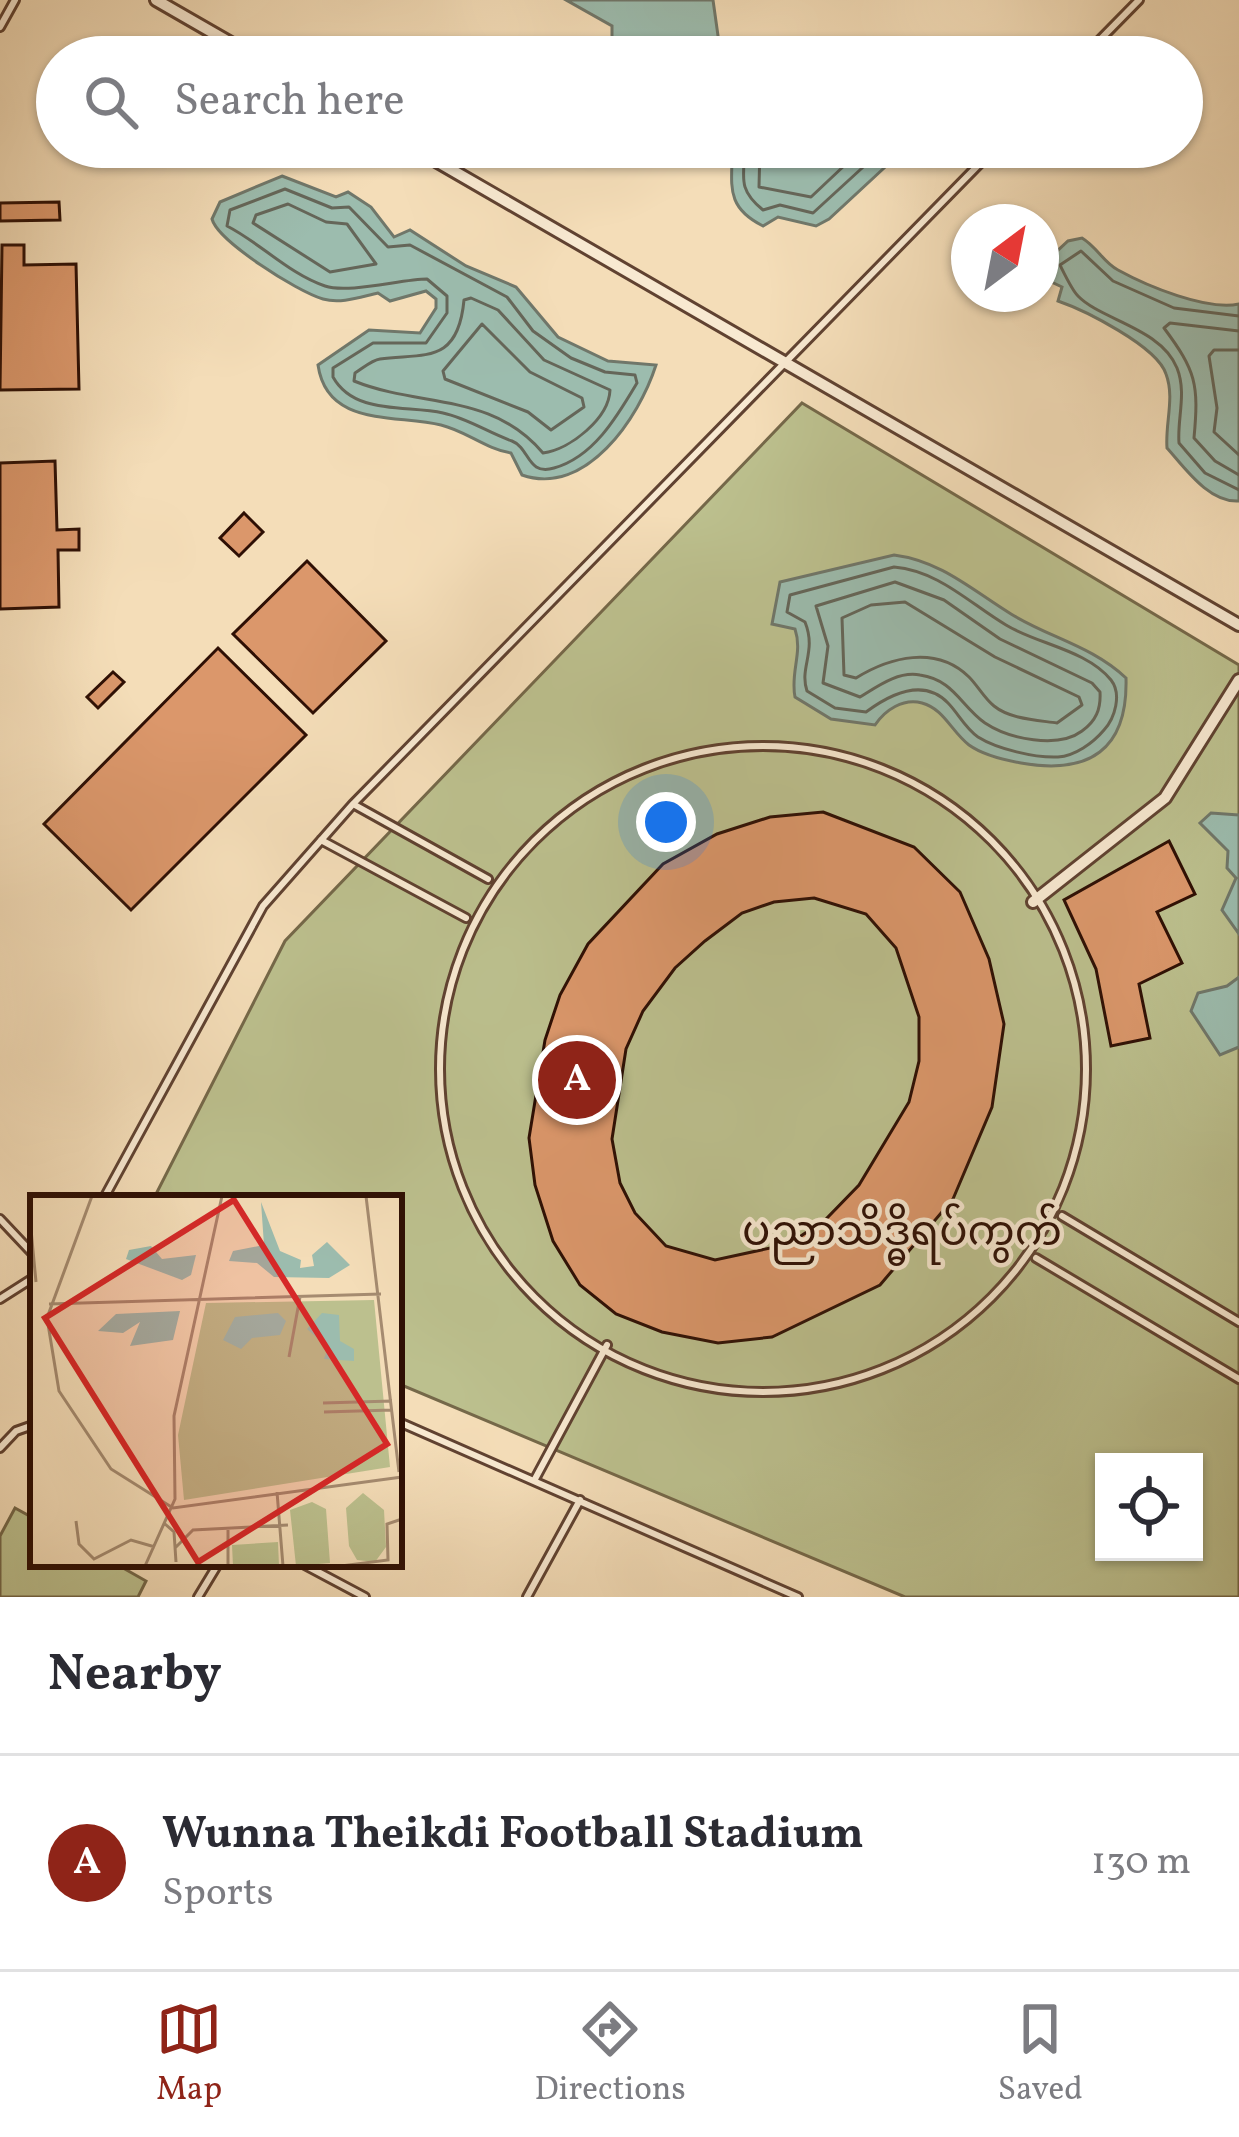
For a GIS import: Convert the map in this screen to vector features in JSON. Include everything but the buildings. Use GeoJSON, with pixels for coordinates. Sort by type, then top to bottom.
{"type":"FeatureCollection","features":[{"type":"Feature","properties":{"kind":"street"},"geometry":{"type":"LineString","coordinates":[[156,0],[219,36]]}},
{"type":"Feature","properties":{"kind":"street"},"geometry":{"type":"LineString","coordinates":[[449,168],[1239,625]]}},
{"type":"Feature","properties":{"kind":"street"},"geometry":{"type":"LineString","coordinates":[[1033,902],[1165,798],[1239,680]]}},
{"type":"Feature","properties":{"kind":"lane"},"geometry":{"type":"LineString","coordinates":[[0,27],[15,0]]}},
{"type":"Feature","properties":{"kind":"lane"},"geometry":{"type":"LineString","coordinates":[[1104,36],[1139,0]]}},
{"type":"Feature","properties":{"kind":"lane"},"geometry":{"type":"LineString","coordinates":[[106,1195],[263,906],[353,804],[976,168]]}},
{"type":"Feature","properties":{"kind":"lane"},"geometry":{"type":"LineString","coordinates":[[732,750],[797,752],[867,769],[932,800],[988,845],[1033,902],[1062,947],[1083,1011],[1091,1065],[1085,1139],[1062,1216],[1036,1258],[992,1310],[914,1363],[836,1388],[766,1393],[682,1376],[607,1343],[551,1304],[503,1251],[465,1185],[439,1094],[436,1016],[466,918],[488,879],[534,828],[583,790],[653,761],[732,750]]}},
{"type":"Feature","properties":{"kind":"lane"},"geometry":{"type":"LineString","coordinates":[[353,804],[488,879]]}},
{"type":"Feature","properties":{"kind":"lane"},"geometry":{"type":"LineString","coordinates":[[320,839],[466,918]]}},
{"type":"Feature","properties":{"kind":"lane"},"geometry":{"type":"LineString","coordinates":[[1062,1216],[1239,1322]]}},
{"type":"Feature","properties":{"kind":"lane"},"geometry":{"type":"LineString","coordinates":[[0,1219],[30,1251]]}},
{"type":"Feature","properties":{"kind":"lane"},"geometry":{"type":"LineString","coordinates":[[1036,1258],[1239,1379]]}},
{"type":"Feature","properties":{"kind":"lane"},"geometry":{"type":"LineString","coordinates":[[0,1299],[30,1280]]}},
{"type":"Feature","properties":{"kind":"lane"},"geometry":{"type":"LineString","coordinates":[[535,1479],[607,1343]]}},
{"type":"Feature","properties":{"kind":"lane"},"geometry":{"type":"LineString","coordinates":[[402,1423],[799,1597]]}},
{"type":"Feature","properties":{"kind":"lane"},"geometry":{"type":"LineString","coordinates":[[0,1448],[16,1431],[30,1426]]}},
{"type":"Feature","properties":{"kind":"lane"},"geometry":{"type":"LineString","coordinates":[[527,1597],[580,1500]]}},
{"type":"Feature","properties":{"kind":"lane"},"geometry":{"type":"LineString","coordinates":[[198,1597],[216,1567]]}},
{"type":"Feature","properties":{"kind":"lane"},"geometry":{"type":"LineString","coordinates":[[309,1567],[365,1597]]}},
{"type":"Feature","properties":{"kind":"green space"},"geometry":{"type":"Polygon","coordinates":[[[802,403],[1239,665],[1239,1597],[905,1597],[402,1385],[402,1195],[156,1195],[285,941],[802,403]]]}},
{"type":"Feature","properties":{"kind":"green space"},"geometry":{"type":"Polygon","coordinates":[[[15,1508],[30,1516],[30,1567],[121,1567],[146,1581],[138,1597],[0,1597],[0,1536],[15,1508]]]}},
{"type":"Feature","properties":{"kind":"water"},"geometry":{"type":"Polygon","coordinates":[[[566,0],[713,0],[718,36],[612,36],[612,26],[566,0]]]}},
{"type":"Feature","properties":{"kind":"water"},"geometry":{"type":"Polygon","coordinates":[[[732,168],[884,168],[816,226],[778,217],[763,226],[741,210],[732,168]]]}},
{"type":"Feature","properties":{"kind":"water"},"geometry":{"type":"Polygon","coordinates":[[[282,176],[336,197],[348,192],[371,207],[394,237],[410,230],[466,266],[516,287],[558,337],[608,361],[656,365],[623,429],[588,464],[568,475],[545,479],[522,475],[511,453],[450,428],[365,414],[334,399],[318,365],[369,330],[420,333],[436,308],[436,299],[426,291],[390,301],[378,293],[323,299],[278,276],[228,240],[212,219],[220,202],[282,176]]]}},
{"type":"Feature","properties":{"kind":"water"},"geometry":{"type":"Polygon","coordinates":[[[1082,238],[1113,267],[1177,296],[1239,304],[1239,501],[1208,490],[1167,448],[1170,392],[1160,363],[1118,330],[1059,301],[1059,249],[1082,238]]]}},
{"type":"Feature","properties":{"kind":"water"},"geometry":{"type":"Polygon","coordinates":[[[894,555],[941,570],[1026,622],[1099,658],[1126,678],[1125,703],[1112,740],[1100,752],[1066,765],[1021,763],[975,749],[936,710],[922,703],[895,707],[875,725],[831,719],[795,697],[795,629],[772,624],[780,582],[894,555]]]}},
{"type":"Feature","properties":{"kind":"water"},"geometry":{"type":"Polygon","coordinates":[[[1211,813],[1239,815],[1239,934],[1222,910],[1236,878],[1227,868],[1228,851],[1200,823],[1211,813]]]}},
{"type":"Feature","properties":{"kind":"water"},"geometry":{"type":"Polygon","coordinates":[[[1239,977],[1239,1047],[1220,1055],[1191,1011],[1198,993],[1227,986],[1239,977]]]}},
{"type":"Feature","properties":{"kind":"place","name":"Wunna Theikdi Football Stadium"},"geometry":{"type":"Point","coordinates":[577,1080]}},
{"type":"Feature","properties":{"kind":"district","name":"ပညာသိဒ္ဓိရပ်ကွက်"},"geometry":{"type":"Point","coordinates":[902,1230]}}]}
